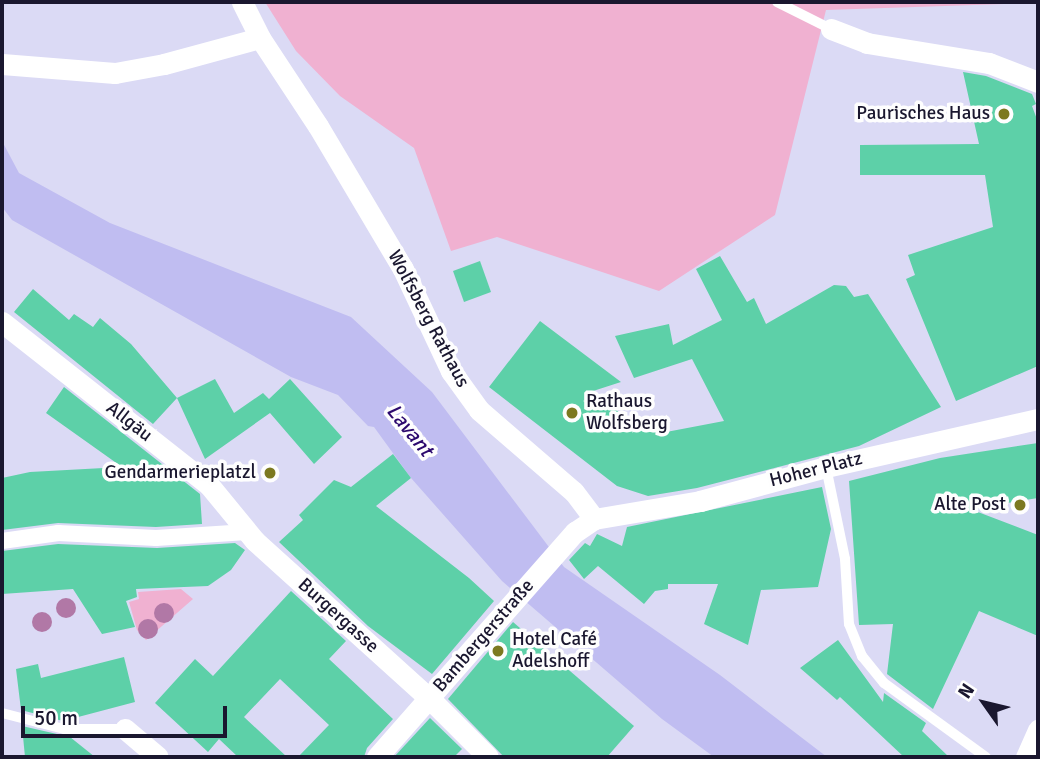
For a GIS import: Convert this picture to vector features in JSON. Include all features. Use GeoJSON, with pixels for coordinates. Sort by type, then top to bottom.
{"type":"FeatureCollection","features":[{"type":"Feature","properties":{"kind":"street","name":"Wolfsberg Rathaus"},"geometry":{"type":"LineString","coordinates":[[242,2],[260,38],[318,126],[403,269],[451,371],[479,410],[574,492],[594,519]]}},
{"type":"Feature","properties":{"kind":"street"},"geometry":{"type":"LineString","coordinates":[[831,29],[867,43],[989,63],[1038,82]]}},
{"type":"Feature","properties":{"kind":"street"},"geometry":{"type":"LineString","coordinates":[[2,64],[115,73],[163,64],[260,38]]}},
{"type":"Feature","properties":{"kind":"street","name":"Allgäu"},"geometry":{"type":"LineString","coordinates":[[2,322],[209,485],[247,532]]}},
{"type":"Feature","properties":{"kind":"street","name":"Hoher Platz"},"geometry":{"type":"LineString","coordinates":[[594,519],[700,501],[826,467],[1038,419]]}},
{"type":"Feature","properties":{"kind":"street","name":"Bambergerstraße"},"geometry":{"type":"LineString","coordinates":[[377,757],[575,532],[594,519]]}},
{"type":"Feature","properties":{"kind":"street"},"geometry":{"type":"LineString","coordinates":[[2,541],[58,533],[156,538],[247,532]]}},
{"type":"Feature","properties":{"kind":"street","name":"Burgergasse"},"geometry":{"type":"LineString","coordinates":[[247,532],[429,699],[488,757]]}},
{"type":"Feature","properties":{"kind":"street"},"geometry":{"type":"LineString","coordinates":[[125,729],[158,757]]}},
{"type":"Feature","properties":{"kind":"street"},"geometry":{"type":"LineString","coordinates":[[1026,757],[1038,730]]}},
{"type":"Feature","properties":{"kind":"lane"},"geometry":{"type":"LineString","coordinates":[[777,2],[831,29]]}},
{"type":"Feature","properties":{"kind":"lane"},"geometry":{"type":"LineString","coordinates":[[826,467],[845,559],[849,624],[862,656],[884,684],[986,757]]}},
{"type":"Feature","properties":{"kind":"lane"},"geometry":{"type":"LineString","coordinates":[[2,713],[64,729],[125,729]]}},
{"type":"Feature","properties":{"kind":"shaded area"},"geometry":{"type":"Polygon","coordinates":[[[265,2],[1004,4],[826,10],[775,215],[659,291],[497,237],[451,251],[414,148],[340,96],[296,51],[265,2]]]}},
{"type":"Feature","properties":{"kind":"shaded area"},"geometry":{"type":"Polygon","coordinates":[[[181,589],[193,599],[146,640],[137,630],[129,602],[139,599],[138,592],[181,589]]]}},
{"type":"Feature","properties":{"kind":"water","name":"Lavant"},"geometry":{"type":"Polygon","coordinates":[[[2,141],[19,173],[110,223],[351,317],[432,392],[564,567],[720,675],[827,757],[714,757],[662,719],[502,581],[411,478],[374,427],[368,426],[338,395],[291,377],[12,220],[2,207],[2,141]]]}},
{"type":"Feature","properties":{"kind":"building"},"geometry":{"type":"Polygon","coordinates":[[[963,72],[986,76],[1032,94],[1036,104],[1032,106],[1038,122],[1038,366],[956,401],[906,279],[915,275],[908,255],[993,227],[985,175],[860,175],[860,145],[979,144],[963,72]]]}},
{"type":"Feature","properties":{"kind":"building"},"geometry":{"type":"Polygon","coordinates":[[[720,256],[747,302],[754,298],[766,324],[834,285],[846,286],[854,297],[868,294],[941,407],[859,446],[697,488],[648,496],[617,486],[489,387],[540,321],[621,382],[590,392],[642,428],[661,433],[724,421],[692,359],[634,378],[615,336],[669,324],[673,345],[722,320],[696,269],[720,256]]]}},
{"type":"Feature","properties":{"kind":"building"},"geometry":{"type":"Polygon","coordinates":[[[480,261],[491,292],[464,302],[453,271],[480,261]]]}},
{"type":"Feature","properties":{"kind":"building"},"geometry":{"type":"Polygon","coordinates":[[[33,289],[69,320],[74,314],[93,327],[100,318],[131,344],[177,398],[153,424],[14,312],[33,289]]]}},
{"type":"Feature","properties":{"kind":"building"},"geometry":{"type":"Polygon","coordinates":[[[215,379],[234,413],[263,393],[269,399],[290,379],[342,437],[314,464],[270,413],[205,459],[177,398],[215,379]]]}},
{"type":"Feature","properties":{"kind":"building"},"geometry":{"type":"Polygon","coordinates":[[[64,387],[200,494],[202,524],[156,527],[58,523],[2,530],[2,478],[30,472],[122,467],[46,413],[64,387]]]}},
{"type":"Feature","properties":{"kind":"building"},"geometry":{"type":"Polygon","coordinates":[[[1038,443],[1038,498],[970,509],[1038,535],[1038,636],[979,611],[933,709],[887,674],[893,624],[859,625],[849,481],[940,458],[1038,443]]]}},
{"type":"Feature","properties":{"kind":"building"},"geometry":{"type":"Polygon","coordinates":[[[393,454],[411,478],[376,506],[469,578],[494,601],[432,674],[368,626],[279,542],[303,520],[299,515],[334,480],[351,487],[393,454]]]}},
{"type":"Feature","properties":{"kind":"building"},"geometry":{"type":"Polygon","coordinates":[[[822,487],[831,529],[818,587],[761,590],[748,645],[704,624],[718,584],[668,584],[668,589],[655,591],[644,604],[598,566],[584,579],[569,560],[585,543],[590,546],[597,534],[622,546],[627,527],[822,487]]]}},
{"type":"Feature","properties":{"kind":"building"},"geometry":{"type":"Polygon","coordinates":[[[235,543],[245,550],[231,570],[208,586],[136,589],[137,597],[126,601],[135,627],[102,634],[73,589],[2,594],[2,551],[58,544],[157,548],[235,543]]]}},
{"type":"Feature","properties":{"kind":"building"},"geometry":{"type":"Polygon","coordinates":[[[291,591],[346,641],[329,659],[393,719],[367,748],[364,757],[298,757],[329,725],[280,679],[244,717],[287,757],[238,757],[219,739],[208,752],[155,703],[195,659],[213,676],[291,591]]]}},
{"type":"Feature","properties":{"kind":"building"},"geometry":{"type":"Polygon","coordinates":[[[513,622],[634,726],[607,757],[504,757],[448,699],[513,622]]]}},
{"type":"Feature","properties":{"kind":"building"},"geometry":{"type":"Polygon","coordinates":[[[838,640],[883,702],[884,693],[926,723],[922,731],[949,757],[904,757],[840,697],[837,700],[800,668],[838,640]]]}},
{"type":"Feature","properties":{"kind":"building"},"geometry":{"type":"Polygon","coordinates":[[[124,657],[135,702],[63,721],[21,710],[16,669],[38,664],[41,678],[124,657]]]}},
{"type":"Feature","properties":{"kind":"building"},"geometry":{"type":"Polygon","coordinates":[[[430,718],[462,749],[454,757],[394,757],[430,718]]]}},
{"type":"Feature","properties":{"kind":"building"},"geometry":{"type":"Polygon","coordinates":[[[22,726],[70,737],[95,757],[25,757],[22,726]]]}},
{"type":"Feature","properties":{"kind":"place","name":"Paurisches Haus"},"geometry":{"type":"Point","coordinates":[1004,114]}},
{"type":"Feature","properties":{"kind":"place","name":"Rathaus Wolfsberg"},"geometry":{"type":"Point","coordinates":[572,413]}},
{"type":"Feature","properties":{"kind":"place","name":"Gendarmerieplatzl"},"geometry":{"type":"Point","coordinates":[270,473]}},
{"type":"Feature","properties":{"kind":"place","name":"Alte Post"},"geometry":{"type":"Point","coordinates":[1020,505]}},
{"type":"Feature","properties":{"kind":"place","name":"Hotel Café Adelshoff"},"geometry":{"type":"Point","coordinates":[498,651]}}]}
